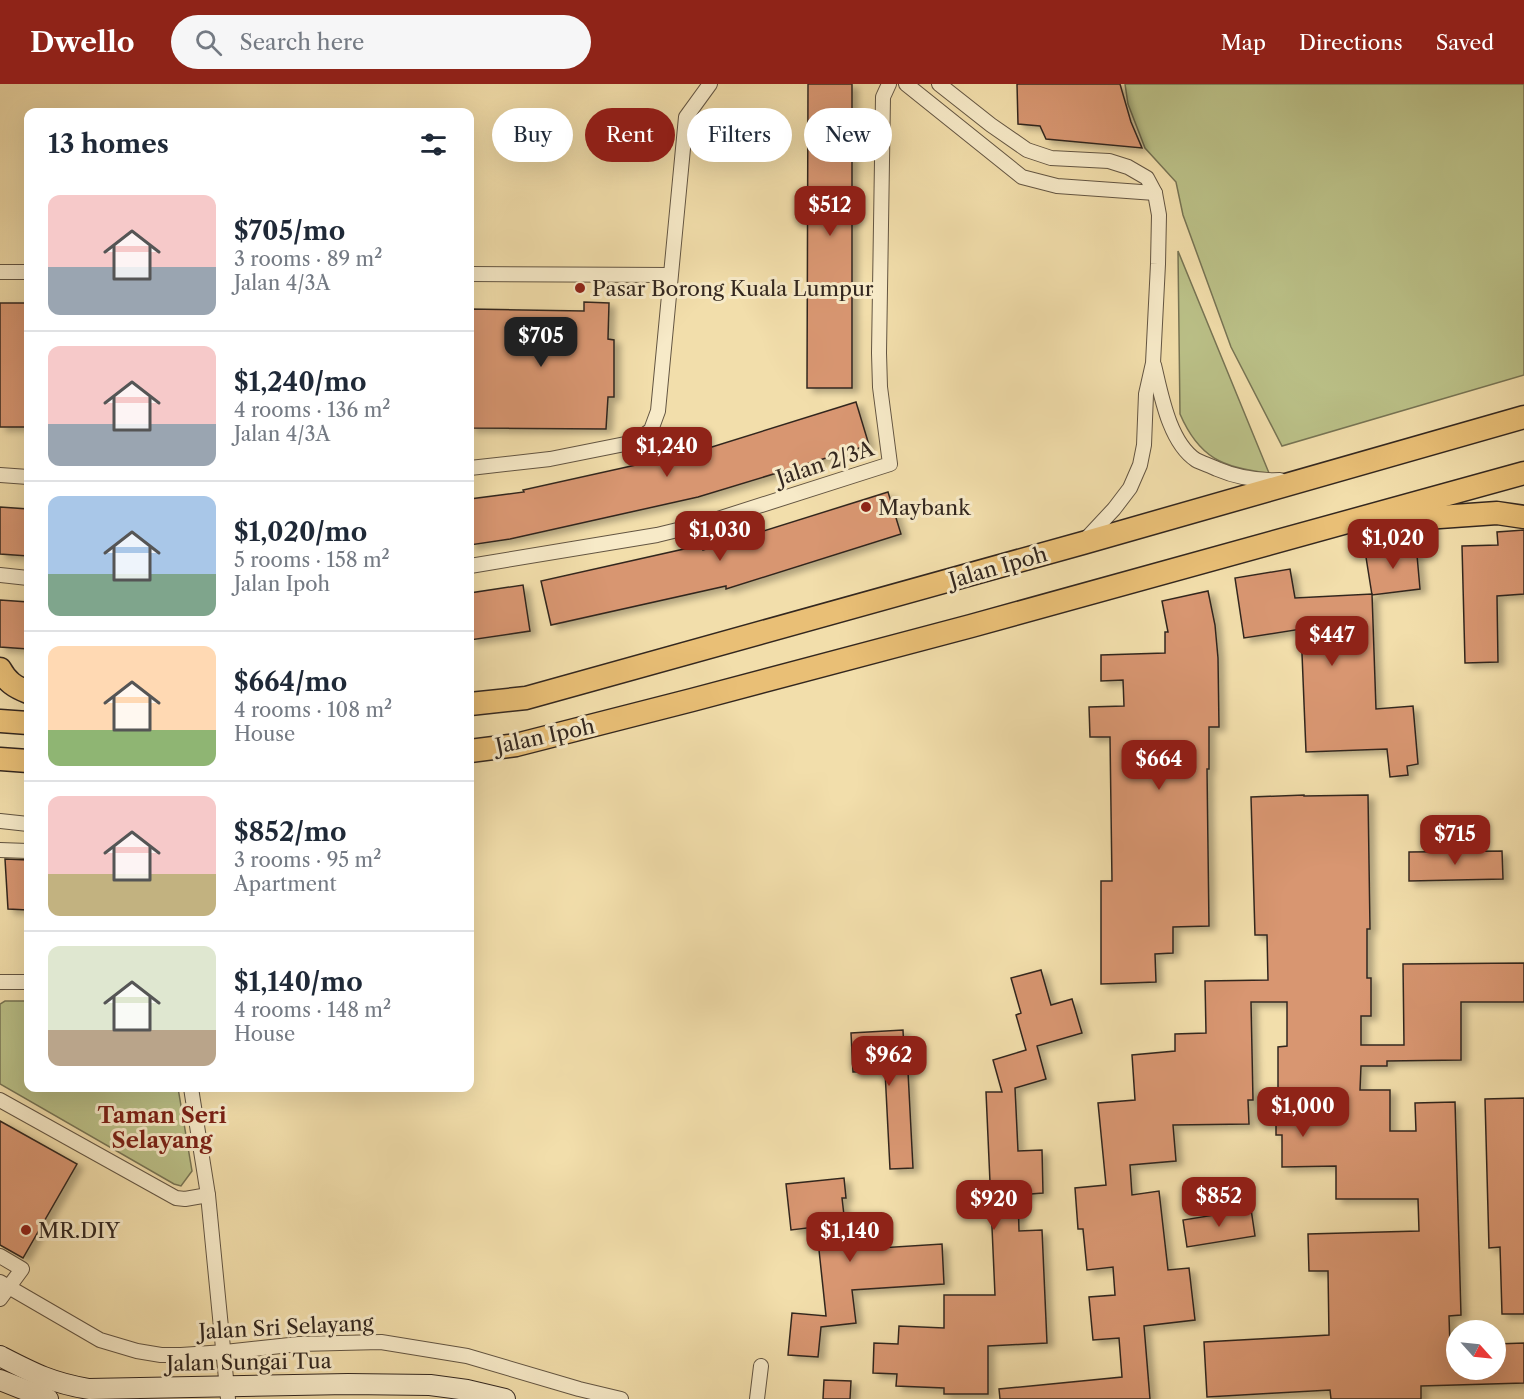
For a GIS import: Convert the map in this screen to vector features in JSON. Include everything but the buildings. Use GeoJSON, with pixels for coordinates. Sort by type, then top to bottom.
{"type":"FeatureCollection","features":[{"type":"Feature","properties":{"kind":"highway","name":"Jalan Ipoh"},"geometry":{"type":"LineString","coordinates":[[474,704],[526,698],[1524,417]]}},
{"type":"Feature","properties":{"kind":"highway","name":"Jalan Ipoh"},"geometry":{"type":"LineString","coordinates":[[474,750],[516,745],[692,700],[990,621],[1524,473]]}},
{"type":"Feature","properties":{"kind":"highway"},"geometry":{"type":"LineString","coordinates":[[1524,473],[1507,492],[1506,500],[1509,506],[1524,512]]}},
{"type":"Feature","properties":{"kind":"highway"},"geometry":{"type":"LineString","coordinates":[[1341,524],[1497,513],[1524,518]]}},
{"type":"Feature","properties":{"kind":"highway"},"geometry":{"type":"LineString","coordinates":[[0,669],[4,678],[24,691]]}},
{"type":"Feature","properties":{"kind":"highway"},"geometry":{"type":"LineString","coordinates":[[474,687],[526,698]]}},
{"type":"Feature","properties":{"kind":"highway"},"geometry":{"type":"LineString","coordinates":[[0,694],[24,693]]}},
{"type":"Feature","properties":{"kind":"highway"},"geometry":{"type":"LineString","coordinates":[[0,721],[24,723]]}},
{"type":"Feature","properties":{"kind":"highway"},"geometry":{"type":"LineString","coordinates":[[0,759],[24,761]]}},
{"type":"Feature","properties":{"kind":"main road","name":"Jalan Sungai Tua"},"geometry":{"type":"LineString","coordinates":[[0,1356],[34,1374],[60,1384],[89,1389],[228,1393],[348,1384],[430,1385],[467,1390],[505,1399]]}},
{"type":"Feature","properties":{"kind":"main road"},"geometry":{"type":"LineString","coordinates":[[0,1380],[48,1399]]}},
{"type":"Feature","properties":{"kind":"street"},"geometry":{"type":"LineString","coordinates":[[474,468],[514,464],[635,442],[651,430],[658,411],[686,117],[710,84]]}},
{"type":"Feature","properties":{"kind":"street","name":"Jalan 2/3A"},"geometry":{"type":"LineString","coordinates":[[474,565],[657,535],[702,524],[890,464],[880,387],[879,353],[882,97],[889,84]]}},
{"type":"Feature","properties":{"kind":"street"},"geometry":{"type":"LineString","coordinates":[[906,84],[1022,177],[1057,186],[1155,193]]}},
{"type":"Feature","properties":{"kind":"street"},"geometry":{"type":"LineString","coordinates":[[939,84],[1027,150],[1051,158],[1109,161],[1128,167],[1147,178],[1155,193],[1159,215],[1153,363],[1146,394],[1144,445],[1140,465],[1130,488],[1083,543]]}},
{"type":"Feature","properties":{"kind":"street"},"geometry":{"type":"LineString","coordinates":[[0,272],[24,272]]}},
{"type":"Feature","properties":{"kind":"street"},"geometry":{"type":"LineString","coordinates":[[474,274],[670,275]]}},
{"type":"Feature","properties":{"kind":"street"},"geometry":{"type":"LineString","coordinates":[[1153,363],[1167,416],[1180,443],[1195,459],[1238,477],[1257,480],[1311,478]]}},
{"type":"Feature","properties":{"kind":"street"},"geometry":{"type":"LineString","coordinates":[[0,475],[24,477]]}},
{"type":"Feature","properties":{"kind":"street"},"geometry":{"type":"LineString","coordinates":[[0,575],[24,578]]}},
{"type":"Feature","properties":{"kind":"street"},"geometry":{"type":"LineString","coordinates":[[0,822],[24,824]]}},
{"type":"Feature","properties":{"kind":"street"},"geometry":{"type":"LineString","coordinates":[[0,850],[24,851]]}},
{"type":"Feature","properties":{"kind":"street"},"geometry":{"type":"LineString","coordinates":[[0,982],[24,982]]}},
{"type":"Feature","properties":{"kind":"street"},"geometry":{"type":"LineString","coordinates":[[192,1092],[208,1195],[228,1393]]}},
{"type":"Feature","properties":{"kind":"street"},"geometry":{"type":"LineString","coordinates":[[0,1100],[176,1198],[185,1199],[208,1195]]}},
{"type":"Feature","properties":{"kind":"street"},"geometry":{"type":"LineString","coordinates":[[0,1256],[22,1269],[3,1290]]}},
{"type":"Feature","properties":{"kind":"street","name":"Jalan Sri Selayang"},"geometry":{"type":"LineString","coordinates":[[3,1290],[100,1340],[136,1351],[161,1355],[225,1352],[299,1344],[381,1342],[467,1356],[621,1399]]}},
{"type":"Feature","properties":{"kind":"street"},"geometry":{"type":"LineString","coordinates":[[757,1399],[761,1366]]}},
{"type":"Feature","properties":{"kind":"green space"},"geometry":{"type":"Polygon","coordinates":[[[1125,84],[1524,84],[1524,375],[1282,446],[1231,347],[1183,215],[1176,182],[1145,148],[1128,104],[1125,84]]]}},
{"type":"Feature","properties":{"kind":"green space"},"geometry":{"type":"Polygon","coordinates":[[[1178,251],[1269,473],[1238,468],[1214,458],[1195,441],[1180,414],[1178,251]]]}},
{"type":"Feature","properties":{"kind":"green space"},"geometry":{"type":"Polygon","coordinates":[[[5,1001],[24,1001],[24,1092],[179,1092],[192,1171],[181,1186],[0,1084],[0,1004],[5,1001]]]}},
{"type":"Feature","properties":{"kind":"place","name":"Pasar Borong Kuala Lumpur"},"geometry":{"type":"Point","coordinates":[580,288]}},
{"type":"Feature","properties":{"kind":"place","name":"Maybank"},"geometry":{"type":"Point","coordinates":[866,507]}},
{"type":"Feature","properties":{"kind":"place","name":"MR.DIY"},"geometry":{"type":"Point","coordinates":[26,1230]}},
{"type":"Feature","properties":{"kind":"district","name":"Taman Seri Selayang"},"geometry":{"type":"Point","coordinates":[162,1128]}}]}
